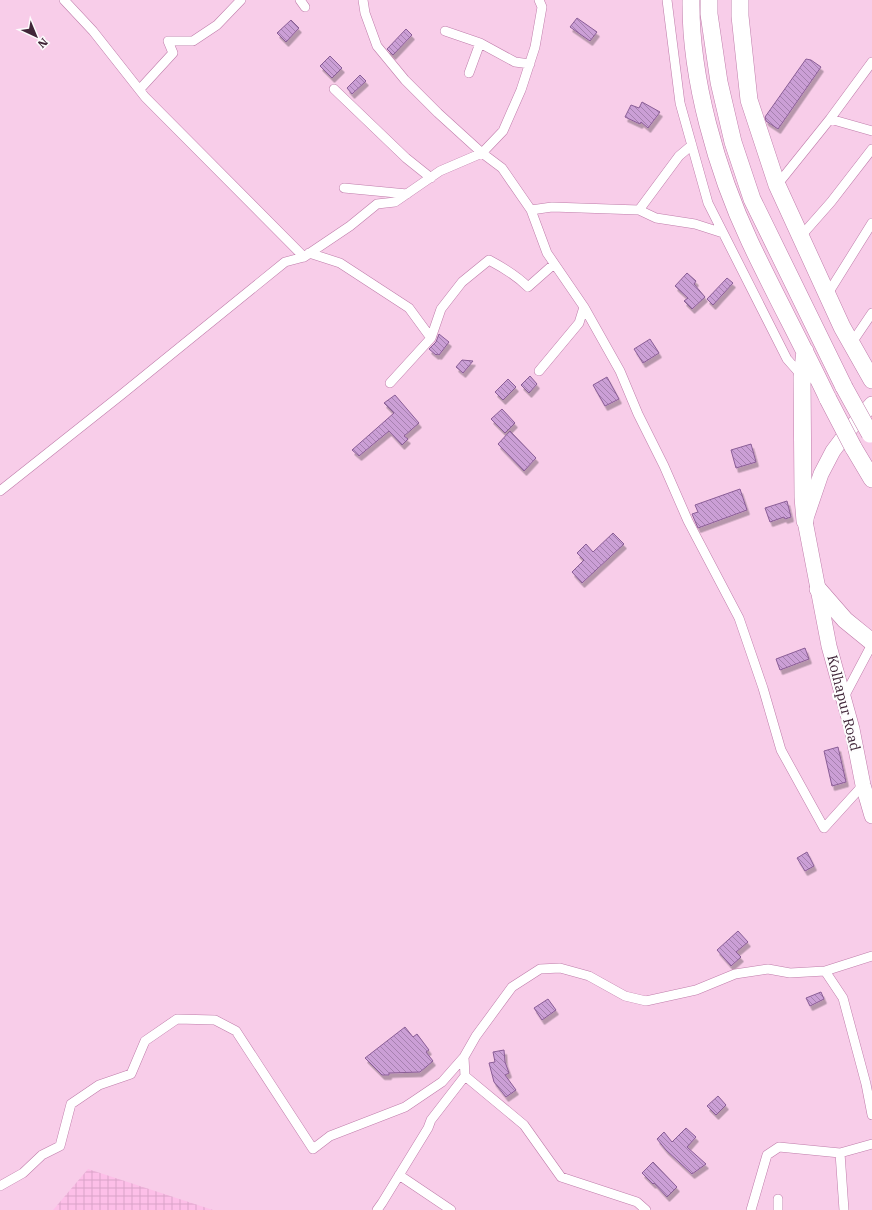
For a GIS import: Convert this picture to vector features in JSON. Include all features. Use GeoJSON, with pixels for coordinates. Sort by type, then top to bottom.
{"type":"FeatureCollection","features":[{"type":"Feature","properties":{"kind":"highway"},"geometry":{"type":"LineString","coordinates":[[691,0],[691,22],[697,79],[725,182],[750,241],[805,350],[828,400],[853,448],[872,479]]}},
{"type":"Feature","properties":{"kind":"highway"},"geometry":{"type":"LineString","coordinates":[[709,0],[709,14],[720,82],[733,142],[752,199],[844,387],[871,436]]}},
{"type":"Feature","properties":{"kind":"highway"},"geometry":{"type":"LineString","coordinates":[[740,0],[740,16],[749,100],[777,185],[842,327],[852,344],[867,360],[872,380]]}},
{"type":"Feature","properties":{"kind":"highway"},"geometry":{"type":"LineString","coordinates":[[805,350],[802,377],[803,497],[805,521]]}},
{"type":"Feature","properties":{"kind":"highway"},"geometry":{"type":"LineString","coordinates":[[818,589],[845,620],[872,643]]}},
{"type":"Feature","properties":{"kind":"main road"},"geometry":{"type":"LineString","coordinates":[[805,521],[821,474],[833,451],[848,431],[872,404]]}},
{"type":"Feature","properties":{"kind":"main road","name":"Kolhapur Road"},"geometry":{"type":"LineString","coordinates":[[805,521],[829,646],[852,729],[863,785],[872,816]]}},
{"type":"Feature","properties":{"kind":"street"},"geometry":{"type":"LineString","coordinates":[[64,0],[93,31],[140,90],[173,125],[307,255],[340,263],[409,308],[431,338]]}},
{"type":"Feature","properties":{"kind":"street"},"geometry":{"type":"LineString","coordinates":[[140,90],[173,53],[168,41],[193,41],[217,25],[241,0]]}},
{"type":"Feature","properties":{"kind":"street"},"geometry":{"type":"LineString","coordinates":[[363,0],[365,13],[377,46],[405,80],[438,113],[482,153],[502,168],[531,210],[547,253],[584,307],[620,372],[688,520],[739,618],[763,688],[781,750],[824,828],[863,785]]}},
{"type":"Feature","properties":{"kind":"street"},"geometry":{"type":"LineString","coordinates":[[0,491],[285,262],[307,255],[350,226],[377,204],[395,202],[440,171],[482,153],[503,131],[521,90],[535,47],[542,7],[539,0]]}},
{"type":"Feature","properties":{"kind":"street"},"geometry":{"type":"LineString","coordinates":[[667,0],[680,103],[708,203],[788,359],[802,377]]}},
{"type":"Feature","properties":{"kind":"street"},"geometry":{"type":"LineString","coordinates":[[445,31],[480,43],[515,62],[530,64]]}},
{"type":"Feature","properties":{"kind":"street"},"geometry":{"type":"LineString","coordinates":[[469,74],[480,43]]}},
{"type":"Feature","properties":{"kind":"street"},"geometry":{"type":"LineString","coordinates":[[777,185],[830,119],[872,62]]}},
{"type":"Feature","properties":{"kind":"street"},"geometry":{"type":"LineString","coordinates":[[334,89],[406,158],[431,178]]}},
{"type":"Feature","properties":{"kind":"street"},"geometry":{"type":"LineString","coordinates":[[830,119],[872,131]]}},
{"type":"Feature","properties":{"kind":"street"},"geometry":{"type":"LineString","coordinates":[[639,210],[680,156],[692,145]]}},
{"type":"Feature","properties":{"kind":"street"},"geometry":{"type":"LineString","coordinates":[[800,236],[831,202],[872,149]]}},
{"type":"Feature","properties":{"kind":"street"},"geometry":{"type":"LineString","coordinates":[[344,188],[407,194]]}},
{"type":"Feature","properties":{"kind":"street"},"geometry":{"type":"LineString","coordinates":[[531,210],[552,207],[639,210],[656,218],[695,224],[724,233]]}},
{"type":"Feature","properties":{"kind":"street"},"geometry":{"type":"LineString","coordinates":[[828,295],[872,223]]}},
{"type":"Feature","properties":{"kind":"street"},"geometry":{"type":"LineString","coordinates":[[390,382],[431,338],[441,309],[462,282],[489,260],[521,279],[528,287],[554,264]]}},
{"type":"Feature","properties":{"kind":"street"},"geometry":{"type":"LineString","coordinates":[[539,371],[579,323],[584,307]]}},
{"type":"Feature","properties":{"kind":"street"},"geometry":{"type":"LineString","coordinates":[[852,344],[872,314]]}},
{"type":"Feature","properties":{"kind":"street"},"geometry":{"type":"LineString","coordinates":[[844,699],[872,643]]}},
{"type":"Feature","properties":{"kind":"street"},"geometry":{"type":"LineString","coordinates":[[0,1186],[23,1173],[42,1155],[60,1146],[71,1104],[98,1085],[131,1074],[145,1041],[177,1019],[215,1020],[236,1031],[313,1149],[330,1136],[405,1107],[442,1082],[464,1057],[476,1036],[512,987],[540,969],[560,968],[588,976],[625,996],[646,1001],[696,990],[735,974],[768,969],[790,973],[825,971],[872,956]]}},
{"type":"Feature","properties":{"kind":"street"},"geometry":{"type":"LineString","coordinates":[[825,971],[843,998],[866,1084],[872,1115]]}},
{"type":"Feature","properties":{"kind":"street"},"geometry":{"type":"LineString","coordinates":[[376,1210],[400,1175],[428,1128],[431,1120],[465,1076],[464,1057]]}},
{"type":"Feature","properties":{"kind":"street"},"geometry":{"type":"LineString","coordinates":[[465,1076],[524,1125],[561,1177],[637,1202],[646,1210]]}},
{"type":"Feature","properties":{"kind":"street"},"geometry":{"type":"LineString","coordinates":[[751,1210],[767,1155],[778,1147],[840,1153],[872,1144]]}},
{"type":"Feature","properties":{"kind":"street"},"geometry":{"type":"LineString","coordinates":[[840,1153],[844,1210]]}},
{"type":"Feature","properties":{"kind":"street"},"geometry":{"type":"LineString","coordinates":[[400,1175],[450,1210]]}},
{"type":"Feature","properties":{"kind":"street"},"geometry":{"type":"LineString","coordinates":[[778,1199],[778,1210]]}},
{"type":"Feature","properties":{"kind":"shaded area"},"geometry":{"type":"Polygon","coordinates":[[[88,1169],[213,1210],[53,1210],[88,1169]]]}},
{"type":"Feature","properties":{"kind":"building"},"geometry":{"type":"Polygon","coordinates":[[[577,18],[597,32],[590,41],[570,27],[577,18]]]}},
{"type":"Feature","properties":{"kind":"building"},"geometry":{"type":"Polygon","coordinates":[[[291,20],[299,28],[286,42],[277,33],[291,20]]]}},
{"type":"Feature","properties":{"kind":"building"},"geometry":{"type":"Polygon","coordinates":[[[406,29],[412,35],[393,55],[387,49],[406,29]]]}},
{"type":"Feature","properties":{"kind":"building"},"geometry":{"type":"Polygon","coordinates":[[[330,56],[342,68],[332,78],[320,66],[330,56]]]}},
{"type":"Feature","properties":{"kind":"building"},"geometry":{"type":"Polygon","coordinates":[[[806,59],[811,60],[821,67],[778,129],[766,121],[765,117],[806,59]]]}},
{"type":"Feature","properties":{"kind":"building"},"geometry":{"type":"Polygon","coordinates":[[[360,75],[366,81],[352,94],[347,88],[360,75]]]}},
{"type":"Feature","properties":{"kind":"building"},"geometry":{"type":"Polygon","coordinates":[[[642,102],[660,112],[648,128],[641,122],[640,124],[625,117],[631,105],[639,108],[642,102]]]}},
{"type":"Feature","properties":{"kind":"building"},"geometry":{"type":"Polygon","coordinates":[[[687,273],[696,281],[694,284],[705,297],[692,309],[684,301],[688,298],[675,286],[687,273]]]}},
{"type":"Feature","properties":{"kind":"building"},"geometry":{"type":"Polygon","coordinates":[[[727,278],[733,283],[713,305],[707,299],[727,278]]]}},
{"type":"Feature","properties":{"kind":"building"},"geometry":{"type":"Polygon","coordinates":[[[439,334],[449,342],[439,355],[436,355],[429,349],[436,342],[439,334]]]}},
{"type":"Feature","properties":{"kind":"building"},"geometry":{"type":"Polygon","coordinates":[[[650,339],[659,353],[643,363],[634,349],[650,339]]]}},
{"type":"Feature","properties":{"kind":"building"},"geometry":{"type":"Polygon","coordinates":[[[462,360],[473,361],[463,373],[456,367],[462,360]]]}},
{"type":"Feature","properties":{"kind":"building"},"geometry":{"type":"Polygon","coordinates":[[[530,376],[537,384],[529,393],[521,385],[530,376]]]}},
{"type":"Feature","properties":{"kind":"building"},"geometry":{"type":"Polygon","coordinates":[[[607,377],[619,399],[605,406],[593,385],[607,377]]]}},
{"type":"Feature","properties":{"kind":"building"},"geometry":{"type":"Polygon","coordinates":[[[508,379],[516,387],[503,400],[495,392],[508,379]]]}},
{"type":"Feature","properties":{"kind":"building"},"geometry":{"type":"Polygon","coordinates":[[[395,395],[419,423],[404,436],[408,439],[402,445],[389,431],[359,456],[352,450],[394,413],[384,403],[395,395]]]}},
{"type":"Feature","properties":{"kind":"building"},"geometry":{"type":"Polygon","coordinates":[[[502,409],[515,423],[505,433],[491,419],[502,409]]]}},
{"type":"Feature","properties":{"kind":"building"},"geometry":{"type":"Polygon","coordinates":[[[510,431],[536,458],[524,471],[498,444],[510,431]]]}},
{"type":"Feature","properties":{"kind":"building"},"geometry":{"type":"Polygon","coordinates":[[[751,444],[756,462],[736,468],[731,450],[751,444]]]}},
{"type":"Feature","properties":{"kind":"building"},"geometry":{"type":"Polygon","coordinates":[[[740,489],[747,510],[698,528],[692,514],[698,512],[695,505],[740,489]]]}},
{"type":"Feature","properties":{"kind":"building"},"geometry":{"type":"Polygon","coordinates":[[[787,501],[791,517],[785,519],[784,517],[770,522],[765,508],[787,501]]]}},
{"type":"Feature","properties":{"kind":"building"},"geometry":{"type":"Polygon","coordinates":[[[613,533],[624,544],[582,583],[572,572],[584,560],[577,553],[586,544],[593,552],[613,533]]]}},
{"type":"Feature","properties":{"kind":"building"},"geometry":{"type":"Polygon","coordinates":[[[805,648],[809,659],[780,670],[776,659],[805,648]]]}},
{"type":"Feature","properties":{"kind":"building"},"geometry":{"type":"Polygon","coordinates":[[[838,747],[846,782],[832,786],[824,751],[838,747]]]}},
{"type":"Feature","properties":{"kind":"building"},"geometry":{"type":"Polygon","coordinates":[[[807,852],[814,866],[805,871],[797,858],[807,852]]]}},
{"type":"Feature","properties":{"kind":"building"},"geometry":{"type":"Polygon","coordinates":[[[738,931],[748,942],[736,952],[741,957],[731,966],[717,950],[738,931]]]}},
{"type":"Feature","properties":{"kind":"building"},"geometry":{"type":"Polygon","coordinates":[[[821,992],[824,999],[810,1006],[806,998],[821,992]]]}},
{"type":"Feature","properties":{"kind":"building"},"geometry":{"type":"Polygon","coordinates":[[[548,999],[556,1010],[542,1020],[534,1008],[548,999]]]}},
{"type":"Feature","properties":{"kind":"building"},"geometry":{"type":"Polygon","coordinates":[[[405,1027],[413,1037],[417,1034],[429,1050],[426,1052],[433,1061],[420,1072],[389,1073],[389,1075],[382,1075],[365,1058],[405,1027]]]}},
{"type":"Feature","properties":{"kind":"building"},"geometry":{"type":"Polygon","coordinates":[[[504,1050],[505,1062],[509,1073],[505,1075],[516,1090],[506,1097],[494,1082],[489,1063],[495,1062],[493,1052],[504,1050]]]}},
{"type":"Feature","properties":{"kind":"building"},"geometry":{"type":"Polygon","coordinates":[[[718,1096],[726,1105],[716,1115],[707,1106],[718,1096]]]}},
{"type":"Feature","properties":{"kind":"building"},"geometry":{"type":"Polygon","coordinates":[[[686,1128],[696,1137],[687,1147],[706,1164],[692,1174],[666,1150],[657,1139],[664,1132],[672,1142],[686,1128]]]}},
{"type":"Feature","properties":{"kind":"building"},"geometry":{"type":"Polygon","coordinates":[[[653,1162],[677,1187],[667,1197],[642,1173],[653,1162]]]}}]}
